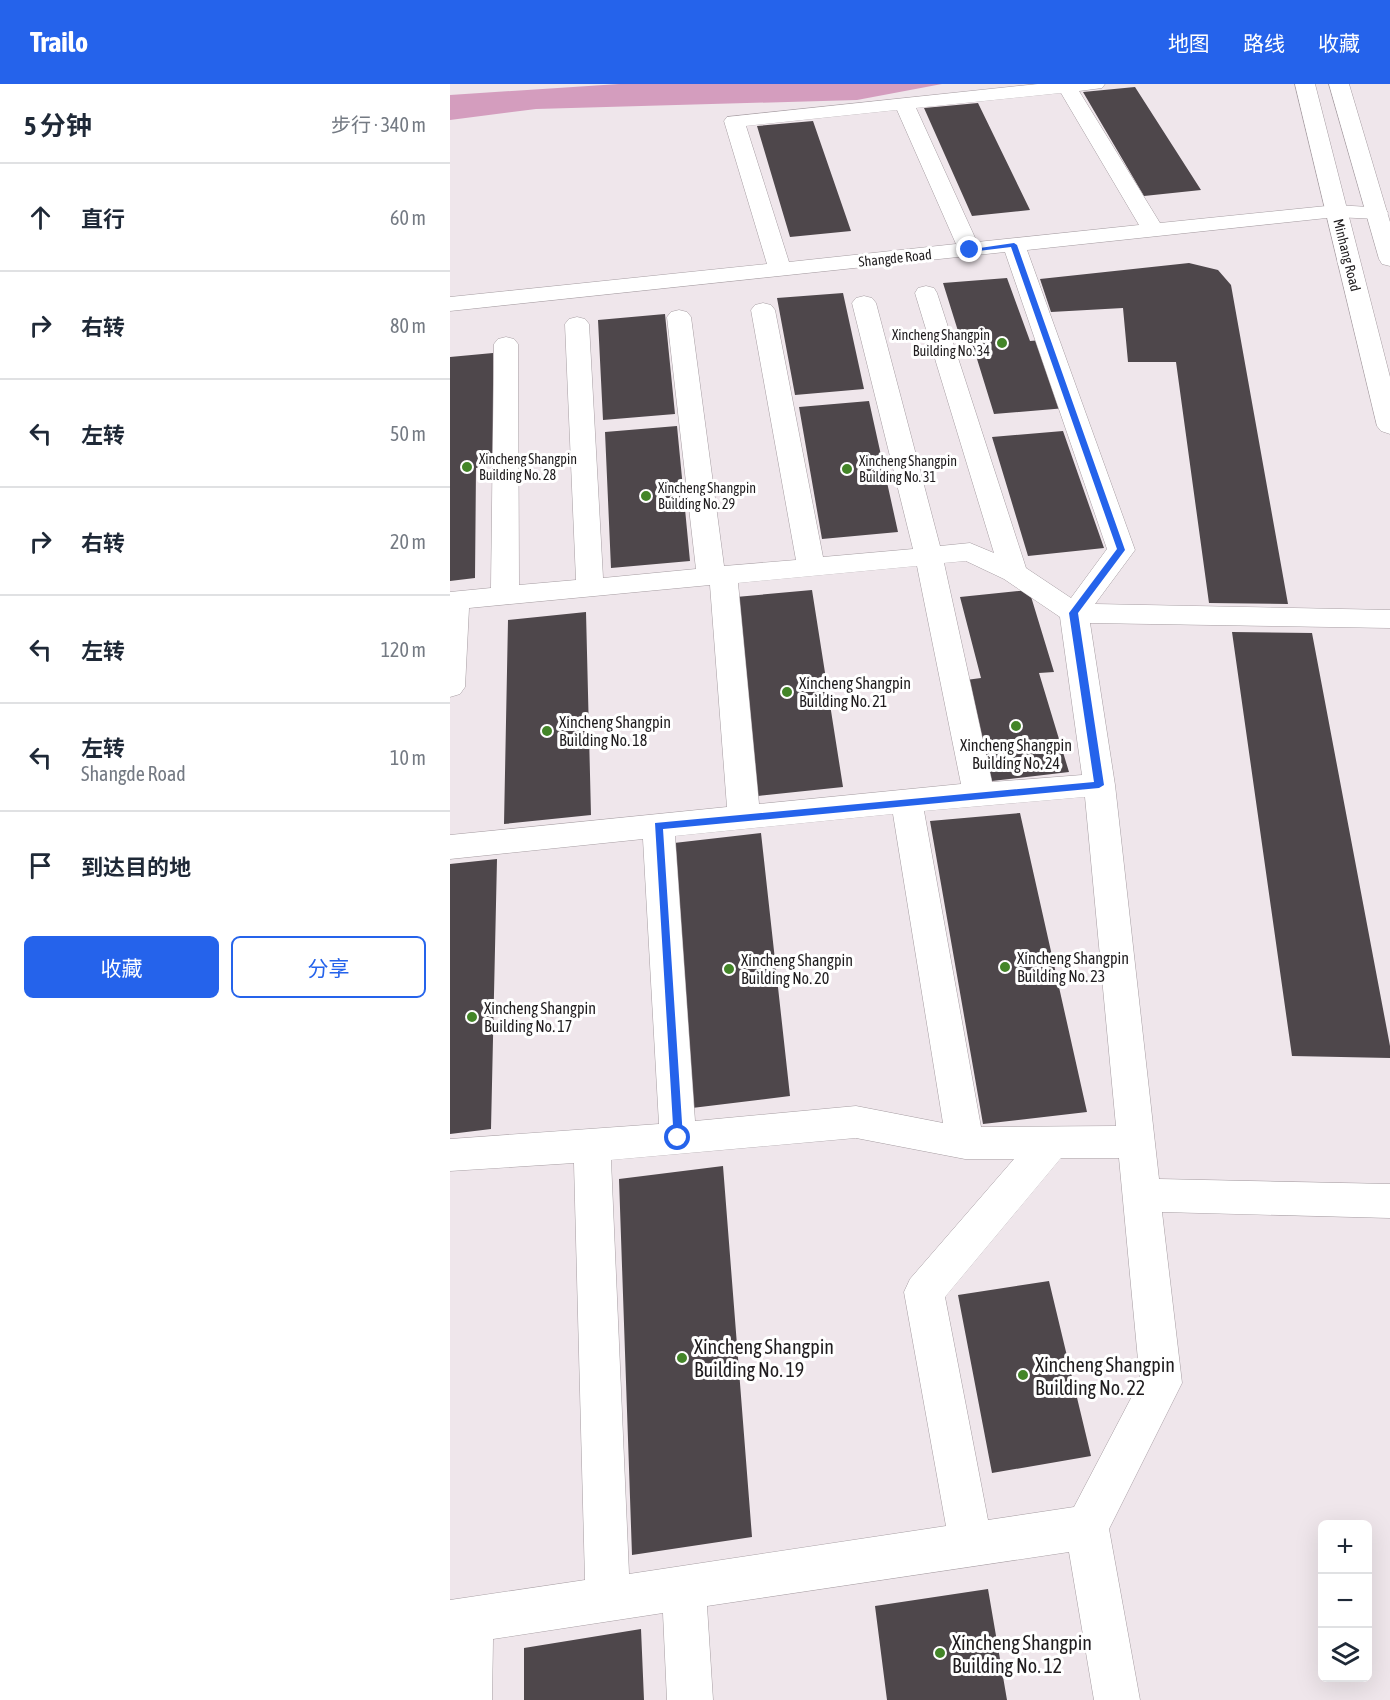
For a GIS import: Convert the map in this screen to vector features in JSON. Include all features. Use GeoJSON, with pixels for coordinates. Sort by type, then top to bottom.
{"type":"FeatureCollection","features":[{"type":"Feature","properties":{"kind":"main road"},"geometry":{"type":"LineString","coordinates":[[780,270],[734,121],[1095,84]]}},
{"type":"Feature","properties":{"kind":"main road","name":"Minhang Road"},"geometry":{"type":"LineString","coordinates":[[1305,84],[1390,426]]}},
{"type":"Feature","properties":{"kind":"main road"},"geometry":{"type":"LineString","coordinates":[[1339,84],[1390,259]]}},
{"type":"Feature","properties":{"kind":"main road"},"geometry":{"type":"LineString","coordinates":[[1067,87],[1153,230]]}},
{"type":"Feature","properties":{"kind":"main road"},"geometry":{"type":"LineString","coordinates":[[904,104],[970,250]]}},
{"type":"Feature","properties":{"kind":"main road","name":"Shangde Road"},"geometry":{"type":"LineString","coordinates":[[450,304],[1336,211],[1377,213]]}},
{"type":"Feature","properties":{"kind":"main road"},"geometry":{"type":"LineString","coordinates":[[1014,245],[1121,550],[1074,613],[1099,785],[1161,1383],[1087,1527],[1117,1700]]}},
{"type":"Feature","properties":{"kind":"main road"},"geometry":{"type":"LineString","coordinates":[[926,293],[1014,573]]}},
{"type":"Feature","properties":{"kind":"main road"},"geometry":{"type":"LineString","coordinates":[[864,303],[929,555],[979,795]]}},
{"type":"Feature","properties":{"kind":"main road"},"geometry":{"type":"LineString","coordinates":[[763,310],[811,567]]}},
{"type":"Feature","properties":{"kind":"main road"},"geometry":{"type":"LineString","coordinates":[[679,317],[717,576],[744,818]]}},
{"type":"Feature","properties":{"kind":"main road"},"geometry":{"type":"LineString","coordinates":[[577,324],[591,588]]}},
{"type":"Feature","properties":{"kind":"main road"},"geometry":{"type":"LineString","coordinates":[[505,596],[506,344]]}},
{"type":"Feature","properties":{"kind":"main road"},"geometry":{"type":"LineString","coordinates":[[450,687],[452,601],[970,552],[1014,573],[1074,613],[1390,619]]}},
{"type":"Feature","properties":{"kind":"main road"},"geometry":{"type":"LineString","coordinates":[[450,847],[907,801],[1099,785]]}},
{"type":"Feature","properties":{"kind":"main road"},"geometry":{"type":"LineString","coordinates":[[907,801],[965,1143]]}},
{"type":"Feature","properties":{"kind":"main road"},"geometry":{"type":"LineString","coordinates":[[658,826],[678,1138]]}},
{"type":"Feature","properties":{"kind":"main road"},"geometry":{"type":"LineString","coordinates":[[450,1155],[592,1146],[856,1122],[965,1143],[1136,1142]]}},
{"type":"Feature","properties":{"kind":"main road"},"geometry":{"type":"LineString","coordinates":[[971,1544],[924,1292],[1052,1142]]}},
{"type":"Feature","properties":{"kind":"main road"},"geometry":{"type":"LineString","coordinates":[[592,1146],[608,1600]]}},
{"type":"Feature","properties":{"kind":"main road"},"geometry":{"type":"LineString","coordinates":[[1141,1195],[1390,1201]]}},
{"type":"Feature","properties":{"kind":"main road"},"geometry":{"type":"LineString","coordinates":[[470,1700],[461,1622],[1087,1527]]}},
{"type":"Feature","properties":{"kind":"main road"},"geometry":{"type":"LineString","coordinates":[[684,1588],[690,1700]]}},
{"type":"Feature","properties":{"kind":"shaded area"},"geometry":{"type":"Polygon","coordinates":[[[619,84],[942,84],[857,100],[536,109],[450,120],[450,95],[619,84]]]}},
{"type":"Feature","properties":{"kind":"building"},"geometry":{"type":"Polygon","coordinates":[[[1135,87],[1201,190],[1144,196],[1083,92],[1135,87]]]}},
{"type":"Feature","properties":{"kind":"building"},"geometry":{"type":"Polygon","coordinates":[[[978,103],[1030,210],[972,216],[924,108],[978,103]]]}},
{"type":"Feature","properties":{"kind":"building"},"geometry":{"type":"Polygon","coordinates":[[[813,121],[851,231],[790,237],[757,126],[813,121]]]}},
{"type":"Feature","properties":{"kind":"building"},"geometry":{"type":"Polygon","coordinates":[[[1189,263],[1218,270],[1231,285],[1288,604],[1209,603],[1176,362],[1128,362],[1123,308],[1051,312],[1040,279],[1189,263]]]}},
{"type":"Feature","properties":{"kind":"building","name":"Xincheng Shangpin Building No. 34"},"geometry":{"type":"Polygon","coordinates":[[[1007,278],[1030,341],[1041,340],[1066,408],[994,414],[973,346],[963,347],[943,283],[1007,278]]]}},
{"type":"Feature","properties":{"kind":"building"},"geometry":{"type":"Polygon","coordinates":[[[843,293],[864,389],[795,395],[777,298],[843,293]]]}},
{"type":"Feature","properties":{"kind":"building"},"geometry":{"type":"Polygon","coordinates":[[[665,314],[675,414],[603,420],[598,320],[665,314]]]}},
{"type":"Feature","properties":{"kind":"building","name":"Xincheng Shangpin Building No. 28"},"geometry":{"type":"Polygon","coordinates":[[[493,353],[494,466],[476,468],[475,578],[450,581],[450,357],[493,353]]]}},
{"type":"Feature","properties":{"kind":"building","name":"Xincheng Shangpin Building No. 31"},"geometry":{"type":"Polygon","coordinates":[[[869,401],[898,532],[822,539],[799,407],[869,401]]]}},
{"type":"Feature","properties":{"kind":"building","name":"Xincheng Shangpin Building No. 29"},"geometry":{"type":"Polygon","coordinates":[[[677,426],[690,561],[611,568],[605,432],[677,426]]]}},
{"type":"Feature","properties":{"kind":"building"},"geometry":{"type":"Polygon","coordinates":[[[1063,431],[1104,548],[1028,556],[992,437],[1063,431]]]}},
{"type":"Feature","properties":{"kind":"building","name":"Xincheng Shangpin Building No. 21"},"geometry":{"type":"Polygon","coordinates":[[[812,590],[843,787],[758,796],[736,597],[812,590]]]}},
{"type":"Feature","properties":{"kind":"building","name":"Xincheng Shangpin Building No. 24"},"geometry":{"type":"Polygon","coordinates":[[[1029,590],[1054,672],[1039,673],[1069,772],[992,781],[966,680],[981,678],[960,597],[1029,590]]]}},
{"type":"Feature","properties":{"kind":"building","name":"Xincheng Shangpin Building No. 18"},"geometry":{"type":"Polygon","coordinates":[[[586,612],[591,815],[504,824],[508,620],[586,612]]]}},
{"type":"Feature","properties":{"kind":"building"},"geometry":{"type":"Polygon","coordinates":[[[1232,632],[1312,633],[1390,1046],[1390,1058],[1292,1056],[1232,632]]]}},
{"type":"Feature","properties":{"kind":"building","name":"Xincheng Shangpin Building No. 23"},"geometry":{"type":"Polygon","coordinates":[[[1020,813],[1087,1112],[983,1124],[930,821],[1020,813]]]}},
{"type":"Feature","properties":{"kind":"building","name":"Xincheng Shangpin Building No. 20"},"geometry":{"type":"Polygon","coordinates":[[[761,833],[790,1096],[692,1108],[674,843],[761,833]]]}},
{"type":"Feature","properties":{"kind":"building","name":"Xincheng Shangpin Building No. 17"},"geometry":{"type":"Polygon","coordinates":[[[497,859],[491,1129],[450,1134],[450,864],[497,859]]]}},
{"type":"Feature","properties":{"kind":"building","name":"Xincheng Shangpin Building No. 19"},"geometry":{"type":"Polygon","coordinates":[[[723,1166],[752,1537],[632,1555],[619,1179],[723,1166]]]}},
{"type":"Feature","properties":{"kind":"building","name":"Xincheng Shangpin Building No. 22"},"geometry":{"type":"Polygon","coordinates":[[[1049,1281],[1091,1456],[992,1473],[958,1295],[1049,1281]]]}},
{"type":"Feature","properties":{"kind":"building","name":"Xincheng Shangpin Building No. 12"},"geometry":{"type":"Polygon","coordinates":[[[988,1589],[1007,1700],[887,1700],[875,1606],[988,1589]]]}},
{"type":"Feature","properties":{"kind":"building"},"geometry":{"type":"Polygon","coordinates":[[[641,1629],[644,1700],[524,1700],[524,1648],[641,1629]]]}},
{"type":"Feature","properties":{"kind":"place","name":"Xincheng Shangpin Building No. 34"},"geometry":{"type":"Point","coordinates":[1002,343]}},
{"type":"Feature","properties":{"kind":"place","name":"Xincheng Shangpin Building No. 28"},"geometry":{"type":"Point","coordinates":[467,467]}},
{"type":"Feature","properties":{"kind":"place","name":"Xincheng Shangpin Building No. 31"},"geometry":{"type":"Point","coordinates":[847,469]}},
{"type":"Feature","properties":{"kind":"place","name":"Xincheng Shangpin Building No. 29"},"geometry":{"type":"Point","coordinates":[646,496]}},
{"type":"Feature","properties":{"kind":"place","name":"Xincheng Shangpin Building No. 21"},"geometry":{"type":"Point","coordinates":[787,692]}},
{"type":"Feature","properties":{"kind":"place","name":"Xincheng Shangpin Building No. 24"},"geometry":{"type":"Point","coordinates":[1016,726]}},
{"type":"Feature","properties":{"kind":"place","name":"Xincheng Shangpin Building No. 18"},"geometry":{"type":"Point","coordinates":[547,731]}},
{"type":"Feature","properties":{"kind":"place","name":"Xincheng Shangpin Building No. 23"},"geometry":{"type":"Point","coordinates":[1005,967]}},
{"type":"Feature","properties":{"kind":"place","name":"Xincheng Shangpin Building No. 20"},"geometry":{"type":"Point","coordinates":[729,969]}},
{"type":"Feature","properties":{"kind":"place","name":"Xincheng Shangpin Building No. 17"},"geometry":{"type":"Point","coordinates":[472,1017]}},
{"type":"Feature","properties":{"kind":"place","name":"Xincheng Shangpin Building No. 19"},"geometry":{"type":"Point","coordinates":[682,1358]}},
{"type":"Feature","properties":{"kind":"place","name":"Xincheng Shangpin Building No. 22"},"geometry":{"type":"Point","coordinates":[1023,1375]}},
{"type":"Feature","properties":{"kind":"place","name":"Xincheng Shangpin Building No. 12"},"geometry":{"type":"Point","coordinates":[940,1653]}},
{"type":"Feature","properties":{"kind":"route"},"geometry":{"type":"LineString","coordinates":[[678,1138],[658,826],[907,801],[1099,785],[1074,613],[1121,550],[1014,245],[970,250]]}}]}
